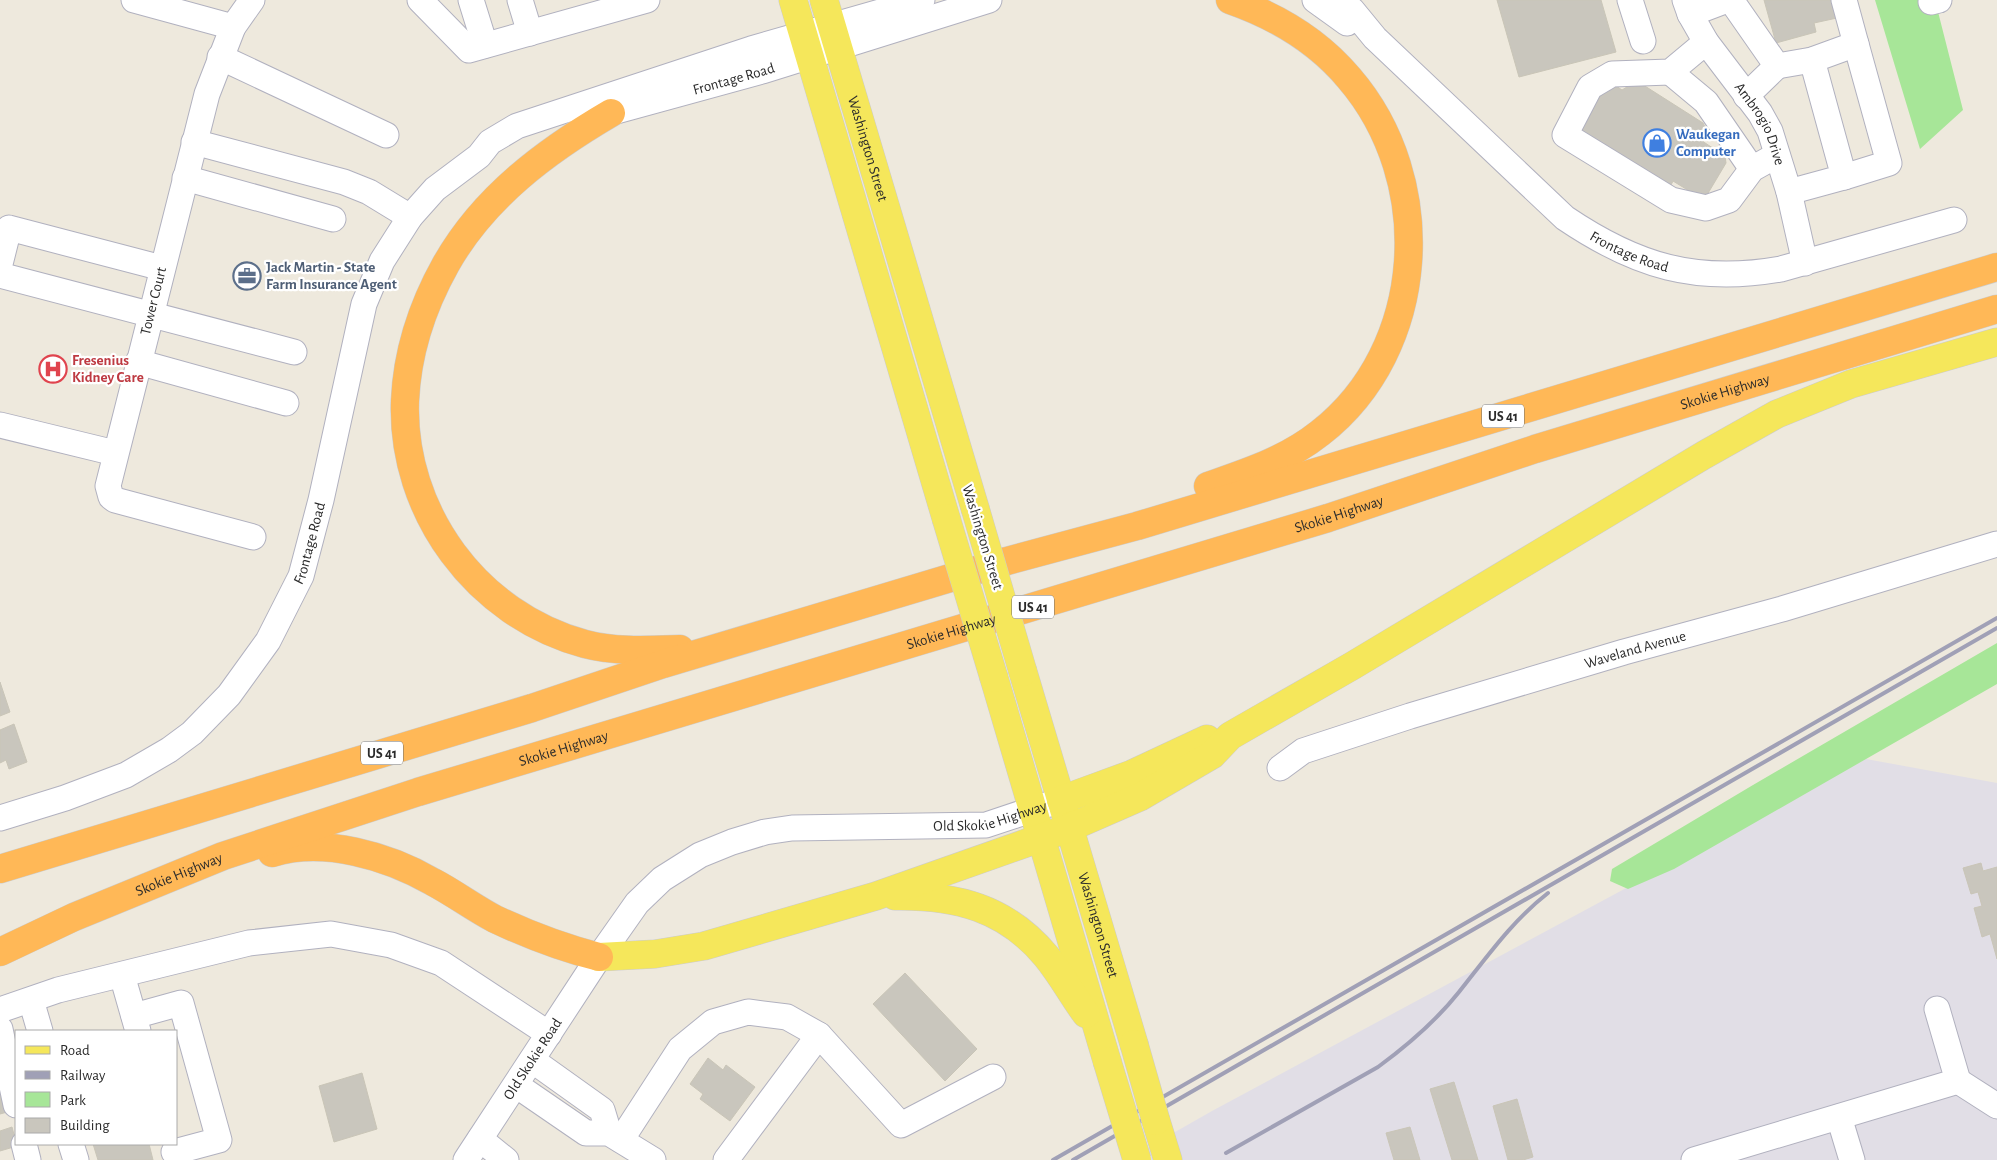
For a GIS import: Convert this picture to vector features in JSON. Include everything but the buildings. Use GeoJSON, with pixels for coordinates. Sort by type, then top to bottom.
{"type":"FeatureCollection","features":[{"type":"Feature","properties":{"kind":"highway"},"geometry":{"type":"LineString","coordinates":[[1008,561],[1136,512],[1268,465],[1292,453],[1321,433],[1343,412],[1365,385],[1383,356],[1399,316],[1409,269],[1409,217],[1403,182],[1387,137],[1371,107],[1339,66],[1313,43],[1271,17],[1230,0]]}},
{"type":"Feature","properties":{"kind":"highway"},"geometry":{"type":"LineString","coordinates":[[611,113],[549,153],[496,197],[471,226],[447,263],[422,315],[412,353],[405,400],[407,446],[412,471],[434,526],[463,568],[488,593],[508,608],[546,630],[586,644],[640,650],[689,648],[763,635]]}},
{"type":"Feature","properties":{"kind":"highway","name":"US 41"},"geometry":{"type":"LineString","coordinates":[[0,869],[532,708],[663,664],[1008,561],[1137,526],[1997,267]]}},
{"type":"Feature","properties":{"kind":"highway","name":"Skokie Highway"},"geometry":{"type":"LineString","coordinates":[[0,952],[74,917],[223,856],[418,792],[1328,518],[1535,449],[1997,309]]}},
{"type":"Feature","properties":{"kind":"highway"},"geometry":{"type":"LineString","coordinates":[[74,917],[120,910],[214,872],[281,850],[310,848],[340,850],[367,854],[405,868],[433,881],[494,918],[520,930],[564,948],[599,957]]}},
{"type":"Feature","properties":{"kind":"main road","name":"Washington Street"},"geometry":{"type":"LineString","coordinates":[[793,0],[1137,1160]]}},
{"type":"Feature","properties":{"kind":"main road","name":"Washington Street"},"geometry":{"type":"LineString","coordinates":[[824,0],[1168,1160]]}},
{"type":"Feature","properties":{"kind":"main road"},"geometry":{"type":"LineString","coordinates":[[599,957],[655,954],[704,946],[876,896],[1069,828],[1140,798],[1212,755],[1230,736],[1352,666],[1704,455],[1777,414],[1851,384],[1997,342]]}},
{"type":"Feature","properties":{"kind":"main road","name":"Old Skokie Highway"},"geometry":{"type":"LineString","coordinates":[[1061,800],[1132,774],[1207,740],[1230,736]]}},
{"type":"Feature","properties":{"kind":"main road"},"geometry":{"type":"LineString","coordinates":[[876,896],[922,895],[948,898],[1008,921],[1047,957],[1099,1032]]}},
{"type":"Feature","properties":{"kind":"street"},"geometry":{"type":"LineString","coordinates":[[134,0],[184,7],[233,27]]}},
{"type":"Feature","properties":{"kind":"street","name":"Tower Court"},"geometry":{"type":"LineString","coordinates":[[252,0],[233,27],[207,94],[114,453],[108,486],[111,497],[116,500],[253,536]]}},
{"type":"Feature","properties":{"kind":"street"},"geometry":{"type":"LineString","coordinates":[[420,0],[469,50],[530,33],[572,10],[647,0]]}},
{"type":"Feature","properties":{"kind":"street"},"geometry":{"type":"LineString","coordinates":[[471,0],[484,45]]}},
{"type":"Feature","properties":{"kind":"street"},"geometry":{"type":"LineString","coordinates":[[520,0],[530,33]]}},
{"type":"Feature","properties":{"kind":"street","name":"Frontage Road"},"geometry":{"type":"LineString","coordinates":[[835,37],[922,0]]}},
{"type":"Feature","properties":{"kind":"street","name":"Frontage Road"},"geometry":{"type":"LineString","coordinates":[[479,156],[491,157],[514,143],[547,131],[611,113],[807,45],[988,0]]}},
{"type":"Feature","properties":{"kind":"street","name":"Frontage Road"},"geometry":{"type":"LineString","coordinates":[[1315,0],[1353,27],[1375,38]]}},
{"type":"Feature","properties":{"kind":"street","name":"Frontage Road"},"geometry":{"type":"LineString","coordinates":[[1337,0],[1352,10],[1375,38],[1565,218],[1595,239],[1628,255],[1662,267],[1696,273],[1756,274],[1805,263],[1954,220]]}},
{"type":"Feature","properties":{"kind":"street"},"geometry":{"type":"LineString","coordinates":[[1630,0],[1643,41]]}},
{"type":"Feature","properties":{"kind":"street"},"geometry":{"type":"LineString","coordinates":[[1687,7],[1727,0]]}},
{"type":"Feature","properties":{"kind":"street"},"geometry":{"type":"LineString","coordinates":[[1731,0],[1778,66]]}},
{"type":"Feature","properties":{"kind":"street"},"geometry":{"type":"LineString","coordinates":[[1789,192],[1844,178],[1889,163],[1844,0]]}},
{"type":"Feature","properties":{"kind":"street","name":"Ambrogio Drive"},"geometry":{"type":"LineString","coordinates":[[1687,7],[1706,42],[1760,113],[1770,131],[1789,192],[1805,263]]}},
{"type":"Feature","properties":{"kind":"street"},"geometry":{"type":"LineString","coordinates":[[1706,42],[1670,72],[1612,74],[1590,87],[1565,135],[1671,200],[1706,208],[1729,200],[1752,169],[1777,155]]}},
{"type":"Feature","properties":{"kind":"street"},"geometry":{"type":"LineString","coordinates":[[1746,96],[1778,66],[1812,60],[1856,44]]}},
{"type":"Feature","properties":{"kind":"street","name":"Frontage Road"},"geometry":{"type":"LineString","coordinates":[[0,818],[65,798],[126,774],[169,750],[192,734],[213,713],[268,641],[301,576],[321,500],[364,304],[382,261],[410,217],[435,188],[479,156],[490,142],[516,126],[742,52],[807,45]]}},
{"type":"Feature","properties":{"kind":"street"},"geometry":{"type":"LineString","coordinates":[[220,57],[386,135]]}},
{"type":"Feature","properties":{"kind":"street"},"geometry":{"type":"LineString","coordinates":[[1812,60],[1844,178]]}},
{"type":"Feature","properties":{"kind":"street"},"geometry":{"type":"LineString","coordinates":[[1670,72],[1706,102],[1752,169]]}},
{"type":"Feature","properties":{"kind":"street"},"geometry":{"type":"LineString","coordinates":[[194,142],[344,182],[369,192],[410,217]]}},
{"type":"Feature","properties":{"kind":"street"},"geometry":{"type":"LineString","coordinates":[[185,178],[333,219]]}},
{"type":"Feature","properties":{"kind":"street"},"geometry":{"type":"LineString","coordinates":[[0,264],[9,228],[162,268]]}},
{"type":"Feature","properties":{"kind":"street"},"geometry":{"type":"LineString","coordinates":[[0,275],[294,352]]}},
{"type":"Feature","properties":{"kind":"street"},"geometry":{"type":"LineString","coordinates":[[138,362],[286,403]]}},
{"type":"Feature","properties":{"kind":"street"},"geometry":{"type":"LineString","coordinates":[[0,425],[114,453]]}},
{"type":"Feature","properties":{"kind":"street","name":"Waveland Avenue"},"geometry":{"type":"LineString","coordinates":[[1280,768],[1303,751],[1410,716],[1624,652],[1791,606],[1997,544]]}},
{"type":"Feature","properties":{"kind":"street","name":"Old Skokie Highway"},"geometry":{"type":"LineString","coordinates":[[599,957],[637,903],[662,879],[700,855],[732,842],[765,832],[792,828],[986,825],[1061,800]]}},
{"type":"Feature","properties":{"kind":"street"},"geometry":{"type":"LineString","coordinates":[[0,1010],[58,990],[249,944],[331,934],[391,945],[441,963],[549,1034]]}},
{"type":"Feature","properties":{"kind":"street","name":"Old Skokie Road"},"geometry":{"type":"LineString","coordinates":[[466,1160],[599,957]]}},
{"type":"Feature","properties":{"kind":"street"},"geometry":{"type":"LineString","coordinates":[[122,975],[136,1024],[181,1003],[219,1140],[174,1152]]}},
{"type":"Feature","properties":{"kind":"street"},"geometry":{"type":"LineString","coordinates":[[31,1000],[40,1030]]}},
{"type":"Feature","properties":{"kind":"street"},"geometry":{"type":"LineString","coordinates":[[1937,1009],[1958,1081],[1997,1106]]}},
{"type":"Feature","properties":{"kind":"street"},"geometry":{"type":"LineString","coordinates":[[615,1137],[680,1048],[713,1022],[748,1012],[787,1017],[819,1035],[901,1125],[993,1077]]}},
{"type":"Feature","properties":{"kind":"street"},"geometry":{"type":"LineString","coordinates":[[0,1029],[15,1100]]}},
{"type":"Feature","properties":{"kind":"street"},"geometry":{"type":"LineString","coordinates":[[726,1160],[819,1035]]}},
{"type":"Feature","properties":{"kind":"street"},"geometry":{"type":"LineString","coordinates":[[532,1060],[602,1110],[615,1137]]}},
{"type":"Feature","properties":{"kind":"street"},"geometry":{"type":"LineString","coordinates":[[1694,1160],[1958,1081]]}},
{"type":"Feature","properties":{"kind":"street"},"geometry":{"type":"LineString","coordinates":[[516,1085],[586,1134],[615,1137],[653,1160]]}},
{"type":"Feature","properties":{"kind":"street"},"geometry":{"type":"LineString","coordinates":[[1839,1117],[1852,1160]]}},
{"type":"Feature","properties":{"kind":"street"},"geometry":{"type":"LineString","coordinates":[[480,1139],[506,1160]]}},
{"type":"Feature","properties":{"kind":"street"},"geometry":{"type":"LineString","coordinates":[[24,1145],[28,1160]]}},
{"type":"Feature","properties":{"kind":"street"},"geometry":{"type":"LineString","coordinates":[[71,1145],[76,1160]]}},
{"type":"Feature","properties":{"kind":"shaded area"},"geometry":{"type":"Polygon","coordinates":[[[1866,759],[1997,783],[1997,1160],[1126,1160],[1212,1111],[1866,759]]]}},
{"type":"Feature","properties":{"kind":"green space"},"geometry":{"type":"Polygon","coordinates":[[[1875,0],[1935,0],[1963,110],[1920,149],[1875,0]]]}},
{"type":"Feature","properties":{"kind":"green space"},"geometry":{"type":"Polygon","coordinates":[[[1997,643],[1997,684],[1674,869],[1628,889],[1610,881],[1612,869],[1997,643]]]}},
{"type":"Feature","properties":{"kind":"railway"},"geometry":{"type":"LineString","coordinates":[[1053,1160],[1997,618]]}},
{"type":"Feature","properties":{"kind":"railway"},"geometry":{"type":"LineString","coordinates":[[1073,1160],[1997,628]]}},
{"type":"Feature","properties":{"kind":"railway"},"geometry":{"type":"LineString","coordinates":[[1226,1153],[1378,1067],[1400,1050],[1441,1013],[1511,927],[1548,893]]}},
{"type":"Feature","properties":{"kind":"place","name":"Waukegan Computer"},"geometry":{"type":"Point","coordinates":[1657,143]}},
{"type":"Feature","properties":{"kind":"place","name":"Jack Martin - State Farm Insurance Agent"},"geometry":{"type":"Point","coordinates":[247,276]}},
{"type":"Feature","properties":{"kind":"place","name":"Fresenius Kidney Care"},"geometry":{"type":"Point","coordinates":[53,369]}}]}
